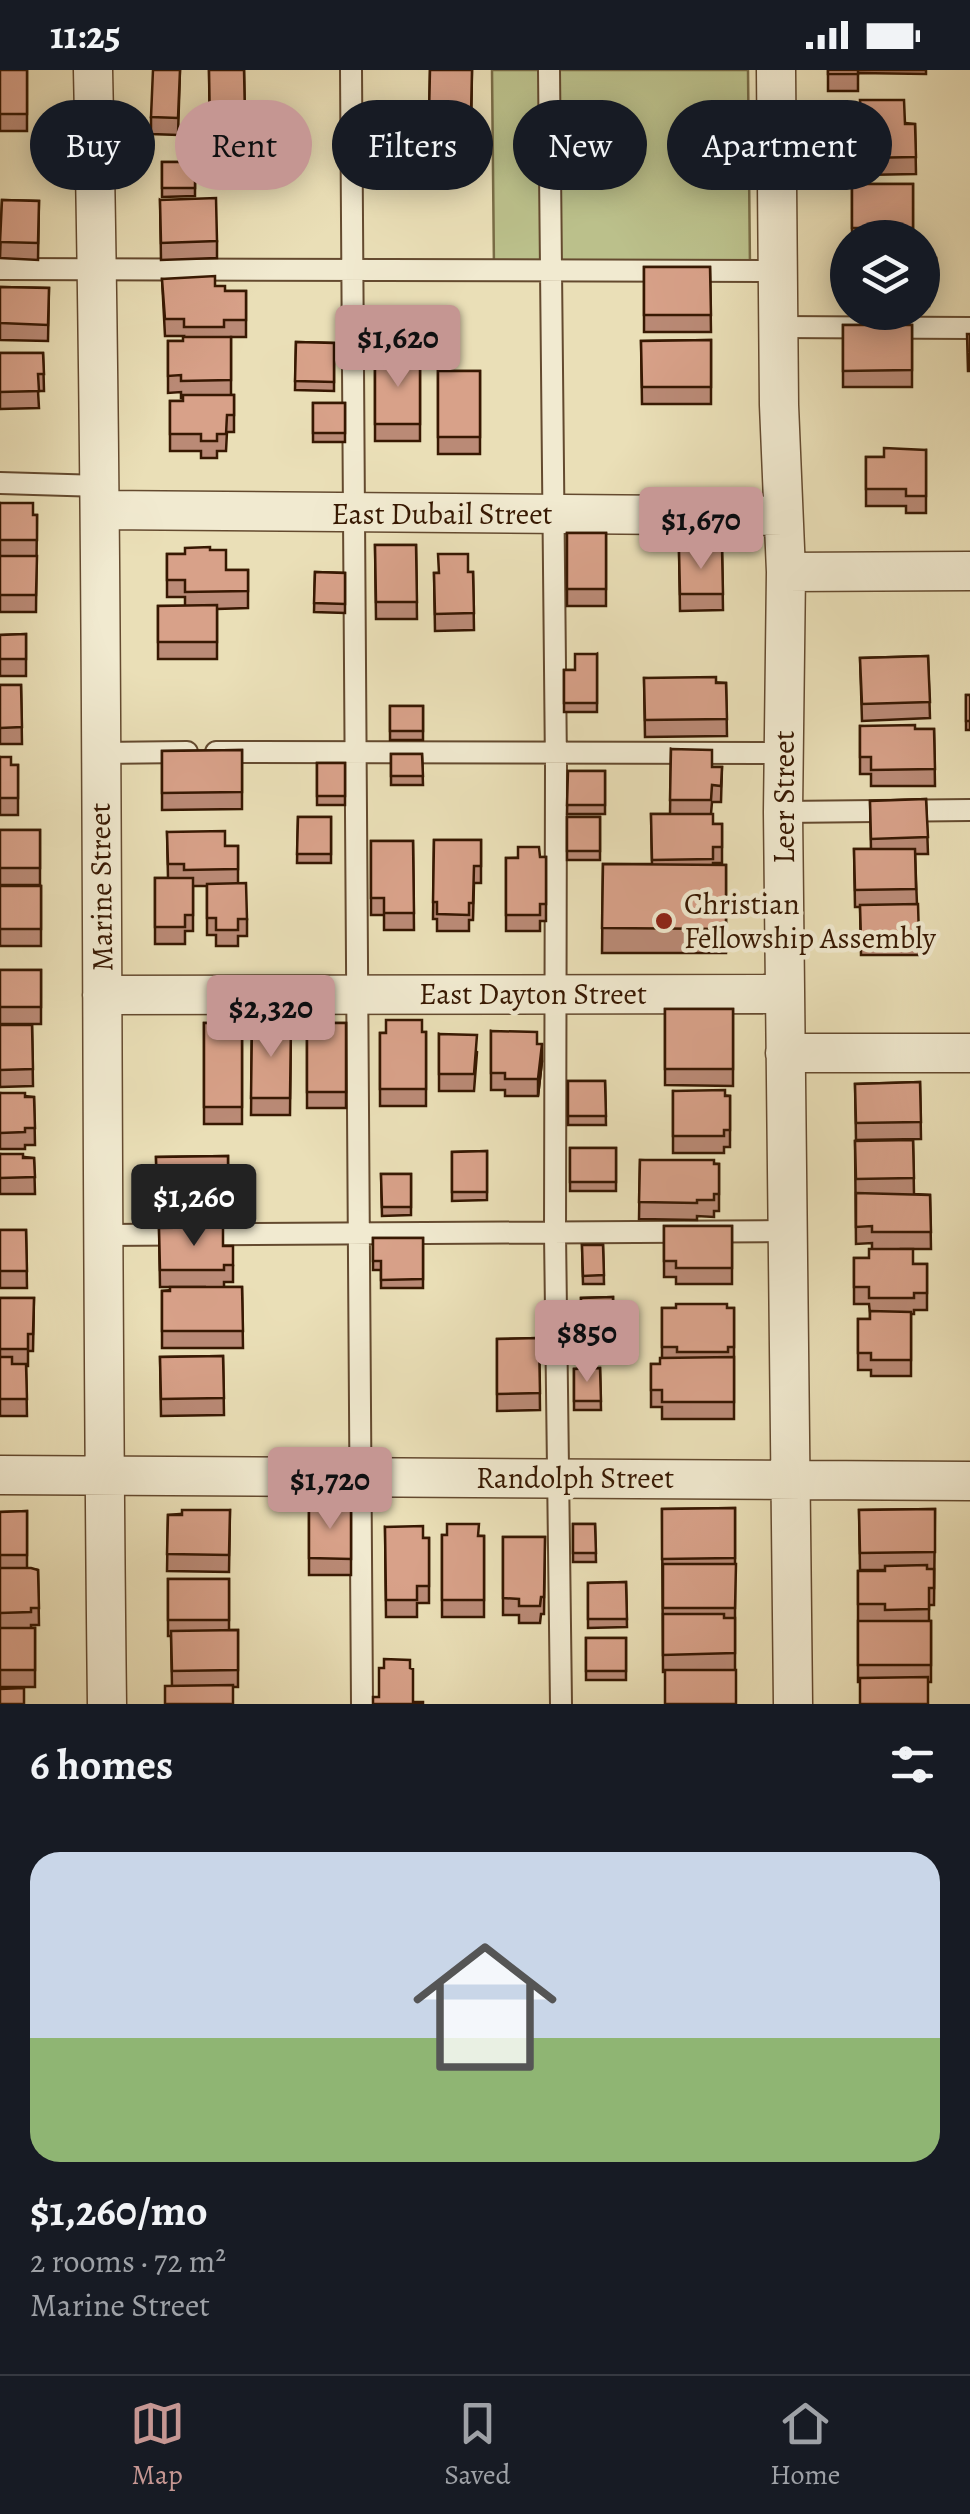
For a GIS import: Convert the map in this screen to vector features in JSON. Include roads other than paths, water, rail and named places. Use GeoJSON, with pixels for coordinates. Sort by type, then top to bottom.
{"type":"FeatureCollection","features":[{"type":"Feature","properties":{"kind":"street","name":"Marine Street"},"geometry":{"type":"LineString","coordinates":[[93,70],[101,498],[99,753],[107,1704]]}},
{"type":"Feature","properties":{"kind":"street","name":"Leer Street"},"geometry":{"type":"LineString","coordinates":[[776,70],[786,572],[786,1231],[792,1704]]}},
{"type":"Feature","properties":{"kind":"street","name":"East Dubail Street"},"geometry":{"type":"LineString","coordinates":[[101,498],[356,514],[783,516]]}},
{"type":"Feature","properties":{"kind":"street"},"geometry":{"type":"LineString","coordinates":[[786,572],[970,571]]}},
{"type":"Feature","properties":{"kind":"street","name":"East Dayton Street"},"geometry":{"type":"LineString","coordinates":[[102,995],[785,994]]}},
{"type":"Feature","properties":{"kind":"street"},"geometry":{"type":"LineString","coordinates":[[786,1053],[970,1053]]}},
{"type":"Feature","properties":{"kind":"street","name":"Randolph Street"},"geometry":{"type":"LineString","coordinates":[[0,1475],[970,1481]]}},
{"type":"Feature","properties":{"kind":"lane"},"geometry":{"type":"LineString","coordinates":[[352,70],[362,1704]]}},
{"type":"Feature","properties":{"kind":"lane"},"geometry":{"type":"LineString","coordinates":[[549,70],[561,1704]]}},
{"type":"Feature","properties":{"kind":"lane"},"geometry":{"type":"LineString","coordinates":[[0,269],[779,271]]}},
{"type":"Feature","properties":{"kind":"lane"},"geometry":{"type":"LineString","coordinates":[[780,327],[970,328]]}},
{"type":"Feature","properties":{"kind":"lane"},"geometry":{"type":"LineString","coordinates":[[0,484],[101,498]]}},
{"type":"Feature","properties":{"kind":"lane"},"geometry":{"type":"LineString","coordinates":[[99,753],[784,753]]}},
{"type":"Feature","properties":{"kind":"lane"},"geometry":{"type":"LineString","coordinates":[[784,812],[970,810]]}},
{"type":"Feature","properties":{"kind":"lane"},"geometry":{"type":"LineString","coordinates":[[104,1235],[786,1231]]}},
{"type":"Feature","properties":{"kind":"place","name":"Christian Fellowship Assembly"},"geometry":{"type":"Point","coordinates":[664,921]}}]}
